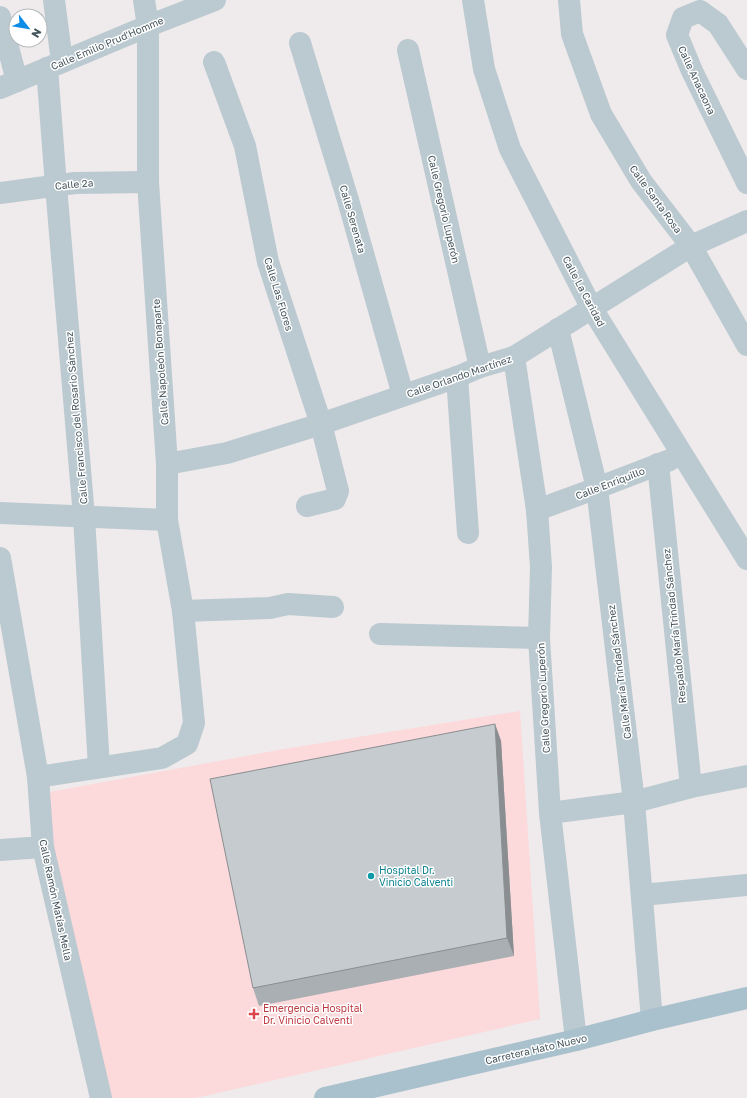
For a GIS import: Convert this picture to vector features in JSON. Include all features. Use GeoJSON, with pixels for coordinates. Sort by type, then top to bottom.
{"type":"FeatureCollection","features":[{"type":"Feature","properties":{"kind":"main road","name":"Carretera Hato Nuevo"},"geometry":{"type":"LineString","coordinates":[[325,1098],[576,1040],[652,1020],[747,998]]}},
{"type":"Feature","properties":{"kind":"street","name":"Calle Francisco del Rosario Sánchez"},"geometry":{"type":"LineString","coordinates":[[54,0],[56,186],[84,517],[99,767]]}},
{"type":"Feature","properties":{"kind":"street","name":"Calle Napoleón Bonaparte"},"geometry":{"type":"LineString","coordinates":[[99,767],[162,758],[186,744],[194,723],[183,612],[167,520],[167,464],[148,182],[148,26],[144,0]]}},
{"type":"Feature","properties":{"kind":"street","name":"Calle Emilio Prud'Homme"},"geometry":{"type":"LineString","coordinates":[[9,84],[148,26],[215,0]]}},
{"type":"Feature","properties":{"kind":"street","name":"Calle La Caridad"},"geometry":{"type":"LineString","coordinates":[[473,0],[484,69],[510,149],[591,307],[747,559]]}},
{"type":"Feature","properties":{"kind":"street","name":"Calle Santa Rosa"},"geometry":{"type":"LineString","coordinates":[[569,0],[572,34],[601,114],[641,181],[691,246],[747,345]]}},
{"type":"Feature","properties":{"kind":"street","name":"Calle Anacaona"},"geometry":{"type":"LineString","coordinates":[[747,69],[718,24],[700,11],[683,18],[677,35],[692,71],[747,183]]}},
{"type":"Feature","properties":{"kind":"street"},"geometry":{"type":"LineString","coordinates":[[0,17],[9,84]]}},
{"type":"Feature","properties":{"kind":"street","name":"Calle Serenata"},"geometry":{"type":"LineString","coordinates":[[300,43],[348,200],[403,395]]}},
{"type":"Feature","properties":{"kind":"street","name":"Calle Gregorio Luperón"},"geometry":{"type":"LineString","coordinates":[[408,50],[480,367]]}},
{"type":"Feature","properties":{"kind":"street","name":"Calle Las Flores"},"geometry":{"type":"LineString","coordinates":[[214,62],[245,146],[268,262],[321,424],[338,491],[335,499],[308,506]]}},
{"type":"Feature","properties":{"kind":"street","name":"Calle 2a"},"geometry":{"type":"LineString","coordinates":[[0,194],[75,183],[148,182]]}},
{"type":"Feature","properties":{"kind":"street","name":"Calle Orlando Martínez"},"geometry":{"type":"LineString","coordinates":[[167,464],[227,453],[321,424],[457,377],[480,367],[514,357],[591,307],[691,246],[747,221]]}},
{"type":"Feature","properties":{"kind":"street","name":"Calle María Trindad Sánchez"},"geometry":{"type":"LineString","coordinates":[[558,329],[597,488],[634,802],[652,1020]]}},
{"type":"Feature","properties":{"kind":"street","name":"Calle Gregorio Luperón"},"geometry":{"type":"LineString","coordinates":[[514,357],[537,510],[540,567],[539,638],[550,813],[576,1040]]}},
{"type":"Feature","properties":{"kind":"street"},"geometry":{"type":"LineString","coordinates":[[457,377],[468,533]]}},
{"type":"Feature","properties":{"kind":"street","name":"Calle Enriquillo"},"geometry":{"type":"LineString","coordinates":[[537,510],[683,456]]}},
{"type":"Feature","properties":{"kind":"street","name":"Respaldo María Trindad Sánchez"},"geometry":{"type":"LineString","coordinates":[[658,464],[691,787]]}},
{"type":"Feature","properties":{"kind":"street"},"geometry":{"type":"LineString","coordinates":[[0,514],[167,520]]}},
{"type":"Feature","properties":{"kind":"street","name":"Calle Ramón Matías Mella"},"geometry":{"type":"LineString","coordinates":[[0,558],[38,776],[43,847],[102,1098]]}},
{"type":"Feature","properties":{"kind":"street"},"geometry":{"type":"LineString","coordinates":[[183,612],[270,608],[288,604],[333,608]]}},
{"type":"Feature","properties":{"kind":"street"},"geometry":{"type":"LineString","coordinates":[[380,634],[539,638]]}},
{"type":"Feature","properties":{"kind":"street"},"geometry":{"type":"LineString","coordinates":[[38,776],[99,767]]}},
{"type":"Feature","properties":{"kind":"street"},"geometry":{"type":"LineString","coordinates":[[550,813],[634,802],[691,787],[747,776]]}},
{"type":"Feature","properties":{"kind":"street"},"geometry":{"type":"LineString","coordinates":[[0,850],[43,847]]}},
{"type":"Feature","properties":{"kind":"street"},"geometry":{"type":"LineString","coordinates":[[642,895],[747,885]]}},
{"type":"Feature","properties":{"kind":"shaded area"},"geometry":{"type":"Polygon","coordinates":[[[520,711],[540,1019],[196,1098],[110,1098],[68,947],[44,793],[284,749],[520,711]]]}},
{"type":"Feature","properties":{"kind":"building","name":"Hospital Dr. Vinicio Calventi"},"geometry":{"type":"Polygon","coordinates":[[[495,724],[507,938],[253,988],[210,779],[495,724]]]}},
{"type":"Feature","properties":{"kind":"place","name":"Hospital Dr. Vinicio Calventi"},"geometry":{"type":"Point","coordinates":[371,876]}},
{"type":"Feature","properties":{"kind":"place","name":"Emergencia Hospital Dr. Vinicio Calventi"},"geometry":{"type":"Point","coordinates":[254,1014]}}]}
